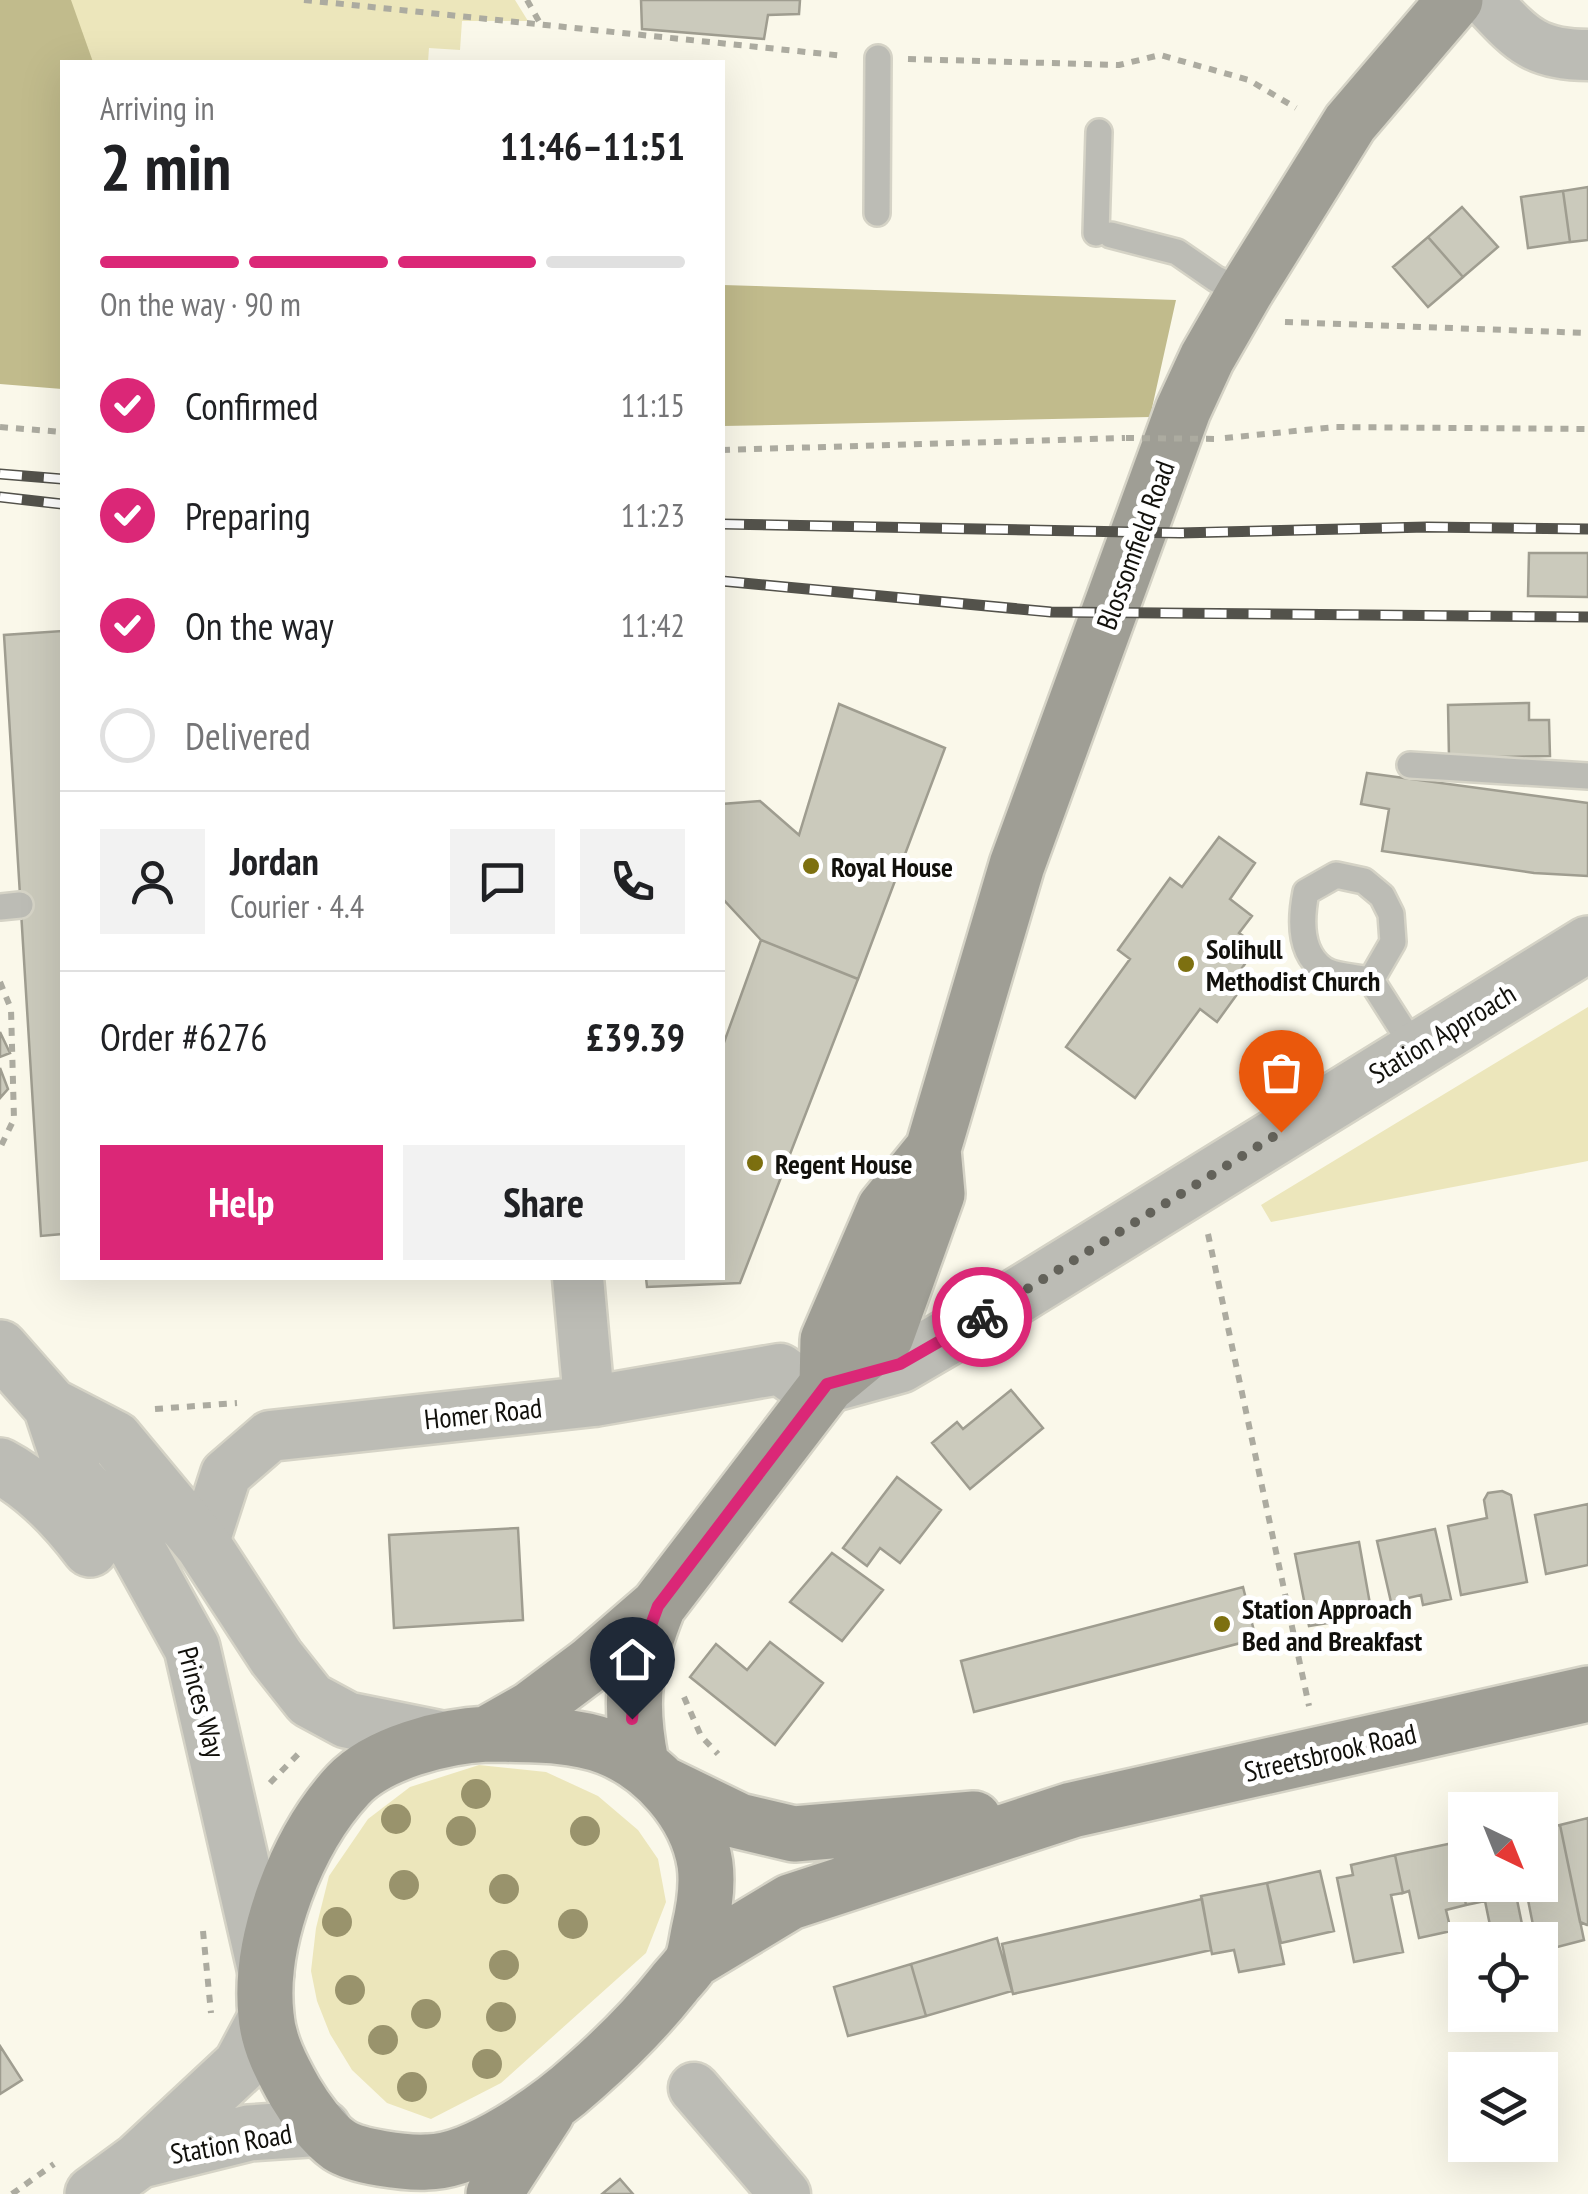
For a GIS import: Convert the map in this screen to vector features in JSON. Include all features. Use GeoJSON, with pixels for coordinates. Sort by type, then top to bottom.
{"type":"FeatureCollection","features":[{"type":"Feature","properties":{"kind":"main road","name":"Blossomfield Road"},"geometry":{"type":"LineString","coordinates":[[464,1736],[531,1709],[658,1606],[822,1390],[886,1336],[937,1194],[932,1149],[1018,866],[1183,410],[1207,358],[1264,307],[1350,123],[1455,0]]}},
{"type":"Feature","properties":{"kind":"main road","name":"Blossomfield Road"},"geometry":{"type":"LineString","coordinates":[[652,1773],[632,1719],[634,1680],[658,1606]]}},
{"type":"Feature","properties":{"kind":"main road","name":"Streetsbrook Road"},"geometry":{"type":"LineString","coordinates":[[692,1962],[790,1902],[1072,1810],[1588,1694]]}},
{"type":"Feature","properties":{"kind":"main road","name":"Streetsbrook Road"},"geometry":{"type":"LineString","coordinates":[[464,1736],[564,1737],[605,1746],[739,1821],[794,1834],[1072,1810]]}},
{"type":"Feature","properties":{"kind":"main road"},"geometry":{"type":"LineString","coordinates":[[464,1736],[382,1762],[350,1783],[314,1829],[288,1884],[266,1995],[279,2064],[301,2103],[341,2156],[431,2163],[468,2153],[549,2110]]}},
{"type":"Feature","properties":{"kind":"main road"},"geometry":{"type":"LineString","coordinates":[[494,2194],[549,2110],[639,2027],[692,1962],[705,1904],[705,1863],[689,1821],[652,1773]]}},
{"type":"Feature","properties":{"kind":"street"},"geometry":{"type":"LineString","coordinates":[[1485,0],[1525,42],[1566,55],[1588,55]]}},
{"type":"Feature","properties":{"kind":"street","name":"Station Approach"},"geometry":{"type":"LineString","coordinates":[[822,1390],[900,1364],[1003,1305],[1588,944]]}},
{"type":"Feature","properties":{"kind":"street"},"geometry":{"type":"LineString","coordinates":[[578,1280],[587,1377],[594,1401]]}},
{"type":"Feature","properties":{"kind":"street","name":"Princes Way"},"geometry":{"type":"LineString","coordinates":[[0,1348],[25,1410],[75,1478],[134,1543],[192,1648],[266,1995]]}},
{"type":"Feature","properties":{"kind":"street","name":"Homer Road"},"geometry":{"type":"LineString","coordinates":[[203,1545],[226,1474],[270,1436],[594,1401],[780,1369],[822,1390]]}},
{"type":"Feature","properties":{"kind":"street","name":"Princes Way"},"geometry":{"type":"LineString","coordinates":[[25,1410],[115,1440],[203,1545],[276,1657],[310,1700],[347,1720],[464,1736]]}},
{"type":"Feature","properties":{"kind":"street"},"geometry":{"type":"LineString","coordinates":[[0,1466],[17,1475],[70,1521],[132,1604],[220,1766]]}},
{"type":"Feature","properties":{"kind":"street","name":"Station Road"},"geometry":{"type":"LineString","coordinates":[[93,2194],[138,2161],[241,2065],[266,1995]]}},
{"type":"Feature","properties":{"kind":"street"},"geometry":{"type":"LineString","coordinates":[[694,2088],[785,2194]]}},
{"type":"Feature","properties":{"kind":"street","name":"Station Road"},"geometry":{"type":"LineString","coordinates":[[138,2161],[249,2133],[341,2156]]}},
{"type":"Feature","properties":{"kind":"lane"},"geometry":{"type":"LineString","coordinates":[[871,58],[876,213]]}},
{"type":"Feature","properties":{"kind":"lane"},"geometry":{"type":"LineString","coordinates":[[1099,132],[1104,234],[1177,252],[1264,307]]}},
{"type":"Feature","properties":{"kind":"lane"},"geometry":{"type":"LineString","coordinates":[[1410,764],[1588,776]]}},
{"type":"Feature","properties":{"kind":"lane"},"geometry":{"type":"LineString","coordinates":[[1371,980],[1415,1049]]}},
{"type":"Feature","properties":{"kind":"path"},"geometry":{"type":"LineString","coordinates":[[304,0],[871,58]]}},
{"type":"Feature","properties":{"kind":"path"},"geometry":{"type":"LineString","coordinates":[[527,0],[542,26]]}},
{"type":"Feature","properties":{"kind":"path"},"geometry":{"type":"LineString","coordinates":[[920,60],[1120,64],[1160,55],[1249,80],[1296,108]]}},
{"type":"Feature","properties":{"kind":"path"},"geometry":{"type":"LineString","coordinates":[[1264,307],[1588,334]]}},
{"type":"Feature","properties":{"kind":"path"},"geometry":{"type":"LineString","coordinates":[[0,427],[60,432]]}},
{"type":"Feature","properties":{"kind":"path"},"geometry":{"type":"LineString","coordinates":[[725,450],[1220,438],[1335,427],[1588,429]]}},
{"type":"Feature","properties":{"kind":"path"},"geometry":{"type":"LineString","coordinates":[[0,982],[10,1009],[14,1119],[0,1148]]}},
{"type":"Feature","properties":{"kind":"path"},"geometry":{"type":"LineString","coordinates":[[1205,1218],[1320,1754]]}},
{"type":"Feature","properties":{"kind":"path"},"geometry":{"type":"LineString","coordinates":[[682,1690],[701,1736],[726,1762]]}},
{"type":"Feature","properties":{"kind":"shaded area"},"geometry":{"type":"Polygon","coordinates":[[[0,0],[515,0],[528,21],[462,21],[460,50],[429,48],[428,60],[60,60],[0,0]]]}},
{"type":"Feature","properties":{"kind":"shaded area"},"geometry":{"type":"Polygon","coordinates":[[[0,0],[71,0],[92,60],[60,60],[60,389],[0,384],[0,0]]]}},
{"type":"Feature","properties":{"kind":"shaded area"},"geometry":{"type":"Polygon","coordinates":[[[725,285],[1176,300],[1150,417],[725,426],[725,285]]]}},
{"type":"Feature","properties":{"kind":"shaded area"},"geometry":{"type":"Polygon","coordinates":[[[1588,1007],[1588,1161],[1271,1222],[1261,1205],[1588,1007]]]}},
{"type":"Feature","properties":{"kind":"shaded area"},"geometry":{"type":"Polygon","coordinates":[[[479,1765],[546,1772],[598,1796],[638,1830],[658,1859],[666,1902],[646,1953],[501,2083],[431,2119],[387,2103],[352,2070],[330,2034],[311,1971],[316,1928],[329,1876],[368,1819],[410,1787],[479,1765]]]}},
{"type":"Feature","properties":{"kind":"building"},"geometry":{"type":"Polygon","coordinates":[[[641,0],[800,0],[799,14],[768,15],[764,39],[642,29],[641,0]]]}},
{"type":"Feature","properties":{"kind":"building"},"geometry":{"type":"Polygon","coordinates":[[[1588,187],[1588,240],[1570,242],[1563,191],[1588,187]]]}},
{"type":"Feature","properties":{"kind":"building"},"geometry":{"type":"Polygon","coordinates":[[[1563,191],[1570,242],[1528,248],[1521,197],[1563,191]]]}},
{"type":"Feature","properties":{"kind":"building"},"geometry":{"type":"Polygon","coordinates":[[[1462,207],[1498,247],[1463,277],[1428,237],[1462,207]]]}},
{"type":"Feature","properties":{"kind":"building"},"geometry":{"type":"Polygon","coordinates":[[[1428,237],[1463,277],[1428,307],[1393,267],[1428,237]]]}},
{"type":"Feature","properties":{"kind":"building"},"geometry":{"type":"Polygon","coordinates":[[[1529,553],[1588,553],[1588,597],[1528,596],[1529,553]]]}},
{"type":"Feature","properties":{"kind":"building"},"geometry":{"type":"Polygon","coordinates":[[[60,631],[60,1234],[41,1236],[4,635],[60,631]]]}},
{"type":"Feature","properties":{"kind":"building"},"geometry":{"type":"Polygon","coordinates":[[[1529,703],[1529,720],[1549,720],[1550,756],[1449,758],[1448,705],[1529,703]]]}},
{"type":"Feature","properties":{"kind":"building","name":"Royal House"},"geometry":{"type":"Polygon","coordinates":[[[839,704],[945,748],[858,979],[761,940],[725,901],[725,804],[760,801],[799,835],[839,704]]]}},
{"type":"Feature","properties":{"kind":"building"},"geometry":{"type":"Polygon","coordinates":[[[1367,773],[1588,803],[1588,876],[1534,873],[1382,851],[1389,809],[1361,804],[1367,773]]]}},
{"type":"Feature","properties":{"kind":"building","name":"Solihull Methodist Church"},"geometry":{"type":"Polygon","coordinates":[[[1219,837],[1255,863],[1230,899],[1252,916],[1239,933],[1258,946],[1242,968],[1251,975],[1217,1022],[1200,1009],[1135,1098],[1066,1047],[1130,959],[1118,950],[1170,878],[1182,887],[1219,837]]]}},
{"type":"Feature","properties":{"kind":"building","name":"Regent House"},"geometry":{"type":"Polygon","coordinates":[[[761,940],[858,979],[740,1283],[647,1287],[646,1280],[725,1280],[725,1040],[761,940]]]}},
{"type":"Feature","properties":{"kind":"building"},"geometry":{"type":"Polygon","coordinates":[[[0,1032],[10,1053],[0,1057],[0,1032]]]}},
{"type":"Feature","properties":{"kind":"building"},"geometry":{"type":"Polygon","coordinates":[[[0,1068],[8,1089],[0,1098],[0,1068]]]}},
{"type":"Feature","properties":{"kind":"building"},"geometry":{"type":"Polygon","coordinates":[[[1011,1390],[1043,1428],[970,1489],[932,1443],[957,1422],[963,1429],[1011,1390]]]}},
{"type":"Feature","properties":{"kind":"building"},"geometry":{"type":"Polygon","coordinates":[[[897,1477],[941,1510],[900,1563],[880,1548],[867,1566],[843,1548],[897,1477]]]}},
{"type":"Feature","properties":{"kind":"building"},"geometry":{"type":"Polygon","coordinates":[[[1502,1491],[1511,1495],[1527,1582],[1461,1595],[1448,1526],[1487,1518],[1484,1500],[1488,1493],[1502,1491]]]}},
{"type":"Feature","properties":{"kind":"building"},"geometry":{"type":"Polygon","coordinates":[[[1588,1504],[1588,1565],[1546,1574],[1535,1515],[1588,1504]]]}},
{"type":"Feature","properties":{"kind":"building"},"geometry":{"type":"Polygon","coordinates":[[[518,1528],[523,1620],[394,1628],[389,1535],[518,1528]]]}},
{"type":"Feature","properties":{"kind":"building"},"geometry":{"type":"Polygon","coordinates":[[[1435,1529],[1451,1599],[1423,1605],[1421,1595],[1391,1602],[1377,1541],[1435,1529]]]}},
{"type":"Feature","properties":{"kind":"building"},"geometry":{"type":"Polygon","coordinates":[[[1359,1542],[1370,1604],[1337,1610],[1340,1621],[1309,1626],[1295,1554],[1359,1542]]]}},
{"type":"Feature","properties":{"kind":"building"},"geometry":{"type":"Polygon","coordinates":[[[832,1553],[883,1590],[842,1641],[790,1602],[832,1553]]]}},
{"type":"Feature","properties":{"kind":"building"},"geometry":{"type":"Polygon","coordinates":[[[1243,1587],[1256,1639],[974,1712],[961,1661],[1243,1587]]]}},
{"type":"Feature","properties":{"kind":"building"},"geometry":{"type":"Polygon","coordinates":[[[770,1642],[823,1683],[775,1745],[690,1677],[716,1644],[747,1670],[770,1642]]]}},
{"type":"Feature","properties":{"kind":"building"},"geometry":{"type":"Polygon","coordinates":[[[1588,1818],[1587,1925],[1580,1922],[1560,1825],[1588,1818]]]}},
{"type":"Feature","properties":{"kind":"building"},"geometry":{"type":"Polygon","coordinates":[[[1558,1825],[1584,1940],[1558,1947],[1558,1922],[1532,1922],[1528,1902],[1558,1902],[1558,1825]]]}},
{"type":"Feature","properties":{"kind":"building"},"geometry":{"type":"Polygon","coordinates":[[[1448,1844],[1448,1902],[1466,1905],[1446,1910],[1448,1932],[1419,1938],[1409,1891],[1403,1893],[1395,1855],[1448,1844]]]}},
{"type":"Feature","properties":{"kind":"building"},"geometry":{"type":"Polygon","coordinates":[[[1395,1855],[1403,1893],[1391,1895],[1403,1952],[1354,1962],[1337,1878],[1353,1875],[1351,1865],[1395,1855]]]}},
{"type":"Feature","properties":{"kind":"building"},"geometry":{"type":"Polygon","coordinates":[[[1320,1871],[1334,1931],[1281,1943],[1267,1883],[1320,1871]]]}},
{"type":"Feature","properties":{"kind":"building"},"geometry":{"type":"Polygon","coordinates":[[[1267,1883],[1284,1964],[1239,1972],[1234,1950],[1212,1954],[1201,1896],[1267,1883]]]}},
{"type":"Feature","properties":{"kind":"building"},"geometry":{"type":"Polygon","coordinates":[[[1202,1899],[1211,1950],[1013,1994],[1002,1944],[1202,1899]]]}},
{"type":"Feature","properties":{"kind":"building"},"geometry":{"type":"Polygon","coordinates":[[[1485,1902],[1517,1902],[1522,1922],[1489,1922],[1485,1902]]]}},
{"type":"Feature","properties":{"kind":"building"},"geometry":{"type":"Polygon","coordinates":[[[997,1938],[1012,1991],[926,2016],[911,1964],[997,1938]]]}},
{"type":"Feature","properties":{"kind":"building"},"geometry":{"type":"Polygon","coordinates":[[[911,1964],[926,2016],[848,2036],[834,1987],[911,1964]]]}},
{"type":"Feature","properties":{"kind":"building"},"geometry":{"type":"Polygon","coordinates":[[[0,2046],[22,2080],[0,2094],[0,2046]]]}},
{"type":"Feature","properties":{"kind":"building"},"geometry":{"type":"Polygon","coordinates":[[[620,2179],[633,2194],[602,2194],[620,2179]]]}},
{"type":"Feature","properties":{"kind":"railway"},"geometry":{"type":"LineString","coordinates":[[0,474],[60,479]]}},
{"type":"Feature","properties":{"kind":"railway"},"geometry":{"type":"LineString","coordinates":[[0,497],[60,504]]}},
{"type":"Feature","properties":{"kind":"railway"},"geometry":{"type":"LineString","coordinates":[[725,524],[1180,533],[1427,527],[1588,529]]}},
{"type":"Feature","properties":{"kind":"railway"},"geometry":{"type":"LineString","coordinates":[[725,581],[1051,612],[1588,617]]}},
{"type":"Feature","properties":{"kind":"way so far"},"geometry":{"type":"LineString","coordinates":[[982,1317],[1281,1132]]}},
{"type":"Feature","properties":{"kind":"place","name":"Royal House"},"geometry":{"type":"Point","coordinates":[811,866]}},
{"type":"Feature","properties":{"kind":"place","name":"Solihull Methodist Church"},"geometry":{"type":"Point","coordinates":[1186,964]}},
{"type":"Feature","properties":{"kind":"place","name":"Regent House"},"geometry":{"type":"Point","coordinates":[755,1163]}},
{"type":"Feature","properties":{"kind":"place","name":"Station Approach Bed and Breakfast"},"geometry":{"type":"Point","coordinates":[1222,1624]}},
{"type":"Feature","properties":{"kind":"route"},"geometry":{"type":"LineString","coordinates":[[632,1719],[634,1680],[658,1606],[827,1384],[900,1364],[982,1317]]}}]}
